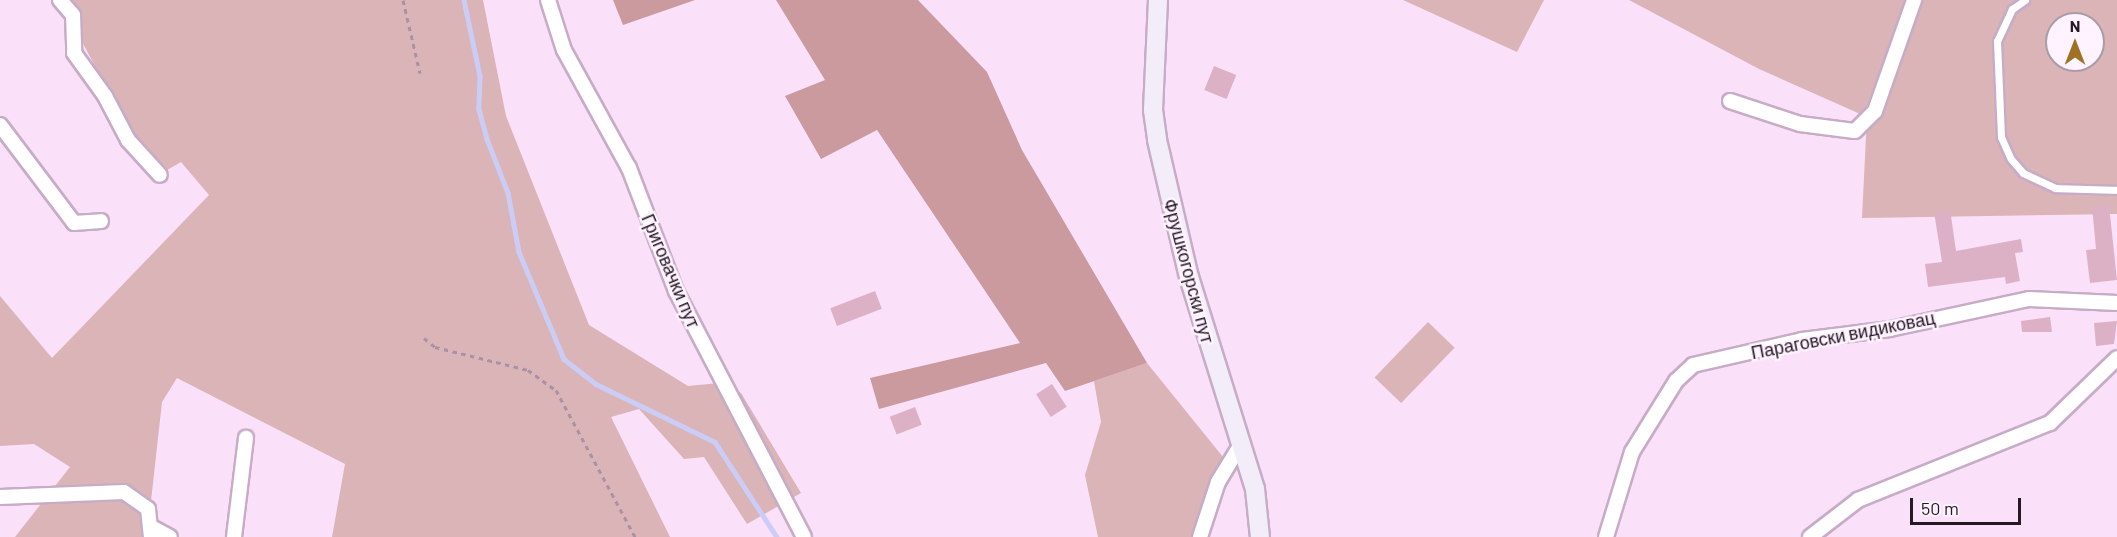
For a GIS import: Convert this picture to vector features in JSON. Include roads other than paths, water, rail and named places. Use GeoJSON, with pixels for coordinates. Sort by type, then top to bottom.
{"type":"FeatureCollection","features":[{"type":"Feature","properties":{"kind":"street"},"geometry":{"type":"LineString","coordinates":[[60,0],[73,15],[74,53],[105,96],[128,140],[160,175]]}},
{"type":"Feature","properties":{"kind":"street","name":"Григовачки пут"},"geometry":{"type":"LineString","coordinates":[[548,0],[564,50],[628,168],[676,291],[804,537]]}},
{"type":"Feature","properties":{"kind":"street","name":"Фрушкогорски пут"},"geometry":{"type":"LineString","coordinates":[[1158,0],[1153,110],[1157,140],[1189,277],[1255,489],[1260,537]]}},
{"type":"Feature","properties":{"kind":"street"},"geometry":{"type":"LineString","coordinates":[[1730,101],[1800,124],[1855,131],[1875,111],[1914,0]]}},
{"type":"Feature","properties":{"kind":"street"},"geometry":{"type":"LineString","coordinates":[[0,125],[74,223],[101,221]]}},
{"type":"Feature","properties":{"kind":"street","name":"Параговски видиковац"},"geometry":{"type":"LineString","coordinates":[[1606,537],[1632,452],[1670,389],[1693,365],[1802,340],[1890,329],[2029,299],[2117,303]]}},
{"type":"Feature","properties":{"kind":"street"},"geometry":{"type":"LineString","coordinates":[[1810,537],[1858,500],[2050,423],[2117,358]]}},
{"type":"Feature","properties":{"kind":"street"},"geometry":{"type":"LineString","coordinates":[[234,537],[246,438]]}},
{"type":"Feature","properties":{"kind":"street"},"geometry":{"type":"LineString","coordinates":[[1200,537],[1218,482],[1240,446]]}},
{"type":"Feature","properties":{"kind":"street"},"geometry":{"type":"LineString","coordinates":[[0,497],[124,492],[148,509],[152,532],[170,537]]}},
{"type":"Feature","properties":{"kind":"lane"},"geometry":{"type":"LineString","coordinates":[[2025,0],[2012,9],[1997,41],[2001,137],[2011,159],[2023,173],[2055,188],[2117,190]]}},
{"type":"Feature","properties":{"kind":"waterway"},"geometry":{"type":"LineString","coordinates":[[464,0],[480,76],[479,109],[487,139],[508,193],[519,252],[564,359],[596,384],[715,442],[777,537]]}}]}
